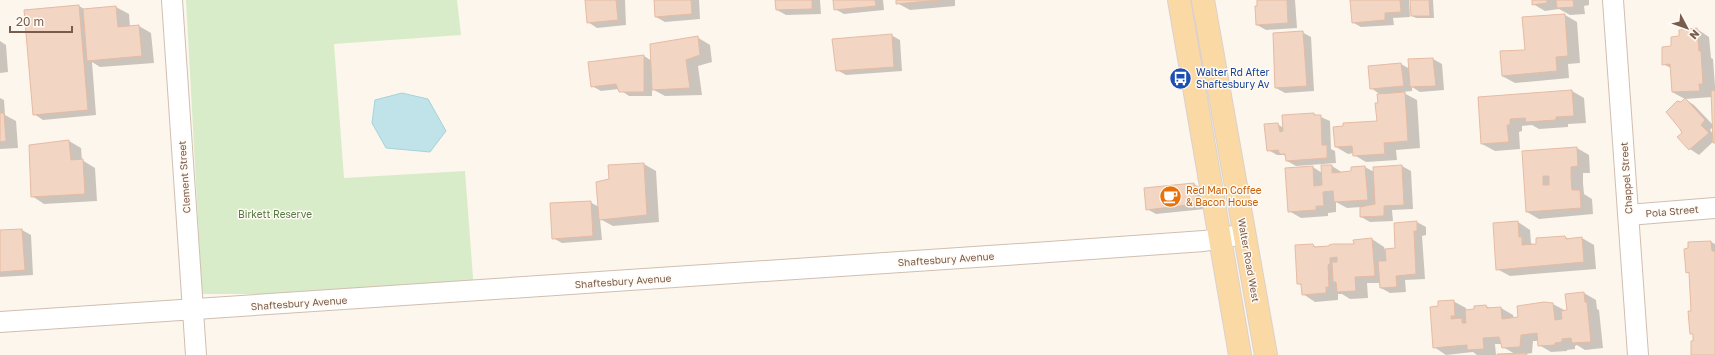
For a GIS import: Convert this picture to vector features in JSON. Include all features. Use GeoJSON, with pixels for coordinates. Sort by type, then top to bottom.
{"type":"FeatureCollection","features":[{"type":"Feature","properties":{"kind":"main road"},"geometry":{"type":"LineString","coordinates":[[1179,0],[1240,355]]}},
{"type":"Feature","properties":{"kind":"main road","name":"Walter Road West"},"geometry":{"type":"LineString","coordinates":[[1203,0],[1266,355]]}},
{"type":"Feature","properties":{"kind":"street","name":"Clement Street"},"geometry":{"type":"LineString","coordinates":[[172,0],[196,355]]}},
{"type":"Feature","properties":{"kind":"street","name":"Chappel Street"},"geometry":{"type":"LineString","coordinates":[[1613,0],[1638,355]]}},
{"type":"Feature","properties":{"kind":"street","name":"Pola Street"},"geometry":{"type":"LineString","coordinates":[[1628,215],[1715,208]]}},
{"type":"Feature","properties":{"kind":"street","name":"Shaftesbury Avenue"},"geometry":{"type":"LineString","coordinates":[[0,322],[1027,254],[1221,239],[1244,234]]}},
{"type":"Feature","properties":{"kind":"green space","name":"Birkett Reserve"},"geometry":{"type":"Polygon","coordinates":[[[186,0],[457,0],[461,35],[334,44],[344,178],[465,171],[474,291],[420,294],[202,294],[186,0]]]}},
{"type":"Feature","properties":{"kind":"water"},"geometry":{"type":"Polygon","coordinates":[[[402,93],[428,99],[446,131],[430,152],[386,148],[372,123],[375,100],[402,93]]]}},
{"type":"Feature","properties":{"kind":"building"},"geometry":{"type":"Polygon","coordinates":[[[585,0],[616,0],[618,20],[587,23],[585,0]]]}},
{"type":"Feature","properties":{"kind":"building"},"geometry":{"type":"Polygon","coordinates":[[[654,0],[691,0],[692,14],[655,17],[654,0]]]}},
{"type":"Feature","properties":{"kind":"building"},"geometry":{"type":"Polygon","coordinates":[[[775,0],[812,0],[812,9],[776,10],[775,0]]]}},
{"type":"Feature","properties":{"kind":"building"},"geometry":{"type":"Polygon","coordinates":[[[833,0],[875,0],[876,6],[834,10],[833,0]]]}},
{"type":"Feature","properties":{"kind":"building"},"geometry":{"type":"Polygon","coordinates":[[[896,0],[940,0],[896,4],[896,0]]]}},
{"type":"Feature","properties":{"kind":"building"},"geometry":{"type":"Polygon","coordinates":[[[1257,0],[1287,0],[1288,23],[1256,25],[1255,6],[1257,6],[1257,0]]]}},
{"type":"Feature","properties":{"kind":"building"},"geometry":{"type":"Polygon","coordinates":[[[1350,0],[1400,0],[1401,12],[1385,13],[1385,20],[1352,23],[1350,0]]]}},
{"type":"Feature","properties":{"kind":"building"},"geometry":{"type":"Polygon","coordinates":[[[1410,0],[1429,0],[1430,16],[1411,16],[1410,0]]]}},
{"type":"Feature","properties":{"kind":"building"},"geometry":{"type":"Polygon","coordinates":[[[1532,0],[1547,0],[1547,3],[1532,5],[1532,0]]]}},
{"type":"Feature","properties":{"kind":"building"},"geometry":{"type":"Polygon","coordinates":[[[1556,0],[1573,0],[1574,7],[1557,8],[1556,0]]]}},
{"type":"Feature","properties":{"kind":"building"},"geometry":{"type":"Polygon","coordinates":[[[79,5],[88,110],[33,115],[24,10],[79,5]]]}},
{"type":"Feature","properties":{"kind":"building"},"geometry":{"type":"Polygon","coordinates":[[[116,6],[118,27],[139,25],[142,56],[87,61],[83,9],[116,6]]]}},
{"type":"Feature","properties":{"kind":"building"},"geometry":{"type":"Polygon","coordinates":[[[1565,14],[1568,56],[1556,57],[1557,71],[1502,76],[1500,51],[1525,50],[1522,17],[1565,14]]]}},
{"type":"Feature","properties":{"kind":"building"},"geometry":{"type":"Polygon","coordinates":[[[1697,28],[1699,51],[1701,51],[1703,84],[1699,84],[1700,91],[1672,92],[1670,64],[1662,65],[1662,47],[1671,46],[1671,37],[1679,36],[1679,30],[1697,28]]]}},
{"type":"Feature","properties":{"kind":"building"},"geometry":{"type":"Polygon","coordinates":[[[1303,31],[1307,86],[1275,88],[1273,33],[1303,31]]]}},
{"type":"Feature","properties":{"kind":"building"},"geometry":{"type":"Polygon","coordinates":[[[892,34],[894,67],[836,71],[832,39],[892,34]]]}},
{"type":"Feature","properties":{"kind":"building"},"geometry":{"type":"Polygon","coordinates":[[[698,36],[700,55],[686,60],[690,88],[652,90],[650,44],[698,36]]]}},
{"type":"Feature","properties":{"kind":"building"},"geometry":{"type":"Polygon","coordinates":[[[644,55],[644,92],[619,92],[616,84],[591,87],[588,62],[644,55]]]}},
{"type":"Feature","properties":{"kind":"building"},"geometry":{"type":"Polygon","coordinates":[[[1433,58],[1436,86],[1410,87],[1408,59],[1433,58]]]}},
{"type":"Feature","properties":{"kind":"building"},"geometry":{"type":"Polygon","coordinates":[[[1401,63],[1404,86],[1370,89],[1368,66],[1401,63]]]}},
{"type":"Feature","properties":{"kind":"building"},"geometry":{"type":"Polygon","coordinates":[[[1572,90],[1574,116],[1556,117],[1556,120],[1526,122],[1525,118],[1510,119],[1510,125],[1507,125],[1509,142],[1481,144],[1478,97],[1572,90]]]}},
{"type":"Feature","properties":{"kind":"building"},"geometry":{"type":"Polygon","coordinates":[[[1715,90],[1715,143],[1713,143],[1711,91],[1715,90]]]}},
{"type":"Feature","properties":{"kind":"building"},"geometry":{"type":"Polygon","coordinates":[[[1405,92],[1408,141],[1384,143],[1385,154],[1353,156],[1352,146],[1335,147],[1333,127],[1343,126],[1343,123],[1377,121],[1375,103],[1378,103],[1377,94],[1405,92]]]}},
{"type":"Feature","properties":{"kind":"building"},"geometry":{"type":"Polygon","coordinates":[[[1685,98],[1705,120],[1701,125],[1709,133],[1689,150],[1677,137],[1682,133],[1666,112],[1677,101],[1681,102],[1685,98]]]}},
{"type":"Feature","properties":{"kind":"building"},"geometry":{"type":"Polygon","coordinates":[[[0,113],[4,113],[6,141],[0,142],[0,113]]]}},
{"type":"Feature","properties":{"kind":"building"},"geometry":{"type":"Polygon","coordinates":[[[1314,113],[1314,115],[1321,115],[1322,145],[1327,145],[1327,158],[1286,161],[1285,154],[1280,154],[1278,150],[1267,151],[1264,124],[1278,123],[1280,132],[1283,131],[1282,115],[1314,113]]]}},
{"type":"Feature","properties":{"kind":"building"},"geometry":{"type":"Polygon","coordinates":[[[69,140],[71,160],[83,159],[85,194],[31,197],[29,145],[69,140]]]}},
{"type":"Feature","properties":{"kind":"building"},"geometry":{"type":"Polygon","coordinates":[[[1577,147],[1578,166],[1571,167],[1571,176],[1572,190],[1580,190],[1581,208],[1526,212],[1522,151],[1577,147]],[[1543,176],[1543,185],[1549,185],[1549,176],[1543,176]]]}},
{"type":"Feature","properties":{"kind":"building"},"geometry":{"type":"Polygon","coordinates":[[[644,163],[647,215],[599,220],[596,182],[609,179],[608,165],[644,163]]]}},
{"type":"Feature","properties":{"kind":"building"},"geometry":{"type":"Polygon","coordinates":[[[1321,165],[1332,165],[1332,173],[1351,171],[1351,167],[1365,166],[1368,200],[1334,202],[1333,191],[1323,192],[1324,206],[1316,206],[1316,210],[1288,212],[1285,168],[1313,166],[1314,186],[1322,185],[1321,165]]]}},
{"type":"Feature","properties":{"kind":"building"},"geometry":{"type":"Polygon","coordinates":[[[1402,165],[1404,205],[1384,206],[1384,216],[1360,217],[1360,207],[1375,204],[1373,167],[1402,165]]]}},
{"type":"Feature","properties":{"kind":"building","name":"Red Man Coffee & Bacon House"},"geometry":{"type":"Polygon","coordinates":[[[1194,183],[1197,204],[1146,210],[1144,188],[1194,183]]]}},
{"type":"Feature","properties":{"kind":"building"},"geometry":{"type":"Polygon","coordinates":[[[591,201],[593,236],[552,239],[550,203],[591,201]]]}},
{"type":"Feature","properties":{"kind":"building"},"geometry":{"type":"Polygon","coordinates":[[[1417,221],[1417,231],[1414,231],[1416,274],[1396,276],[1397,287],[1380,288],[1378,261],[1386,261],[1385,249],[1395,248],[1394,223],[1417,221]]]}},
{"type":"Feature","properties":{"kind":"building"},"geometry":{"type":"Polygon","coordinates":[[[1518,221],[1519,237],[1522,237],[1522,245],[1536,244],[1536,238],[1565,236],[1566,239],[1582,237],[1584,262],[1496,270],[1493,223],[1518,221]]]}},
{"type":"Feature","properties":{"kind":"building"},"geometry":{"type":"Polygon","coordinates":[[[22,229],[25,270],[0,272],[0,230],[22,229]]]}},
{"type":"Feature","properties":{"kind":"building"},"geometry":{"type":"Polygon","coordinates":[[[1372,238],[1375,276],[1355,277],[1356,291],[1337,292],[1336,282],[1333,282],[1332,262],[1337,262],[1337,257],[1330,258],[1330,264],[1328,265],[1329,287],[1326,287],[1326,293],[1302,295],[1301,284],[1297,284],[1295,245],[1313,244],[1314,247],[1329,246],[1333,244],[1354,244],[1353,240],[1372,238]]]}},
{"type":"Feature","properties":{"kind":"building"},"geometry":{"type":"Polygon","coordinates":[[[1711,241],[1712,251],[1715,251],[1715,355],[1691,355],[1691,341],[1693,341],[1693,334],[1690,334],[1688,311],[1691,311],[1689,272],[1686,273],[1684,249],[1688,248],[1688,242],[1711,241]]]}},
{"type":"Feature","properties":{"kind":"building"},"geometry":{"type":"Polygon","coordinates":[[[1584,292],[1585,302],[1587,302],[1591,342],[1572,343],[1571,338],[1562,339],[1562,342],[1555,343],[1555,345],[1538,346],[1537,333],[1521,335],[1520,347],[1502,348],[1499,337],[1483,338],[1484,349],[1467,350],[1467,345],[1433,348],[1430,307],[1438,306],[1438,301],[1454,300],[1455,316],[1451,316],[1451,319],[1462,318],[1462,323],[1466,323],[1465,310],[1474,309],[1474,306],[1486,305],[1487,308],[1501,307],[1502,319],[1518,317],[1517,306],[1544,302],[1553,303],[1555,320],[1562,319],[1561,311],[1567,310],[1565,294],[1584,292]]]}},
{"type":"Feature","properties":{"kind":"building"},"geometry":{"type":"Polygon","coordinates":[[[1526,353],[1526,355],[1497,355],[1497,354],[1526,353]]]}},
{"type":"Feature","properties":{"kind":"place","name":"Walter Rd After Shaftesbury Av"},"geometry":{"type":"Point","coordinates":[1180,78]}},
{"type":"Feature","properties":{"kind":"place","name":"Red Man Coffee & Bacon House"},"geometry":{"type":"Point","coordinates":[1170,196]}}]}
